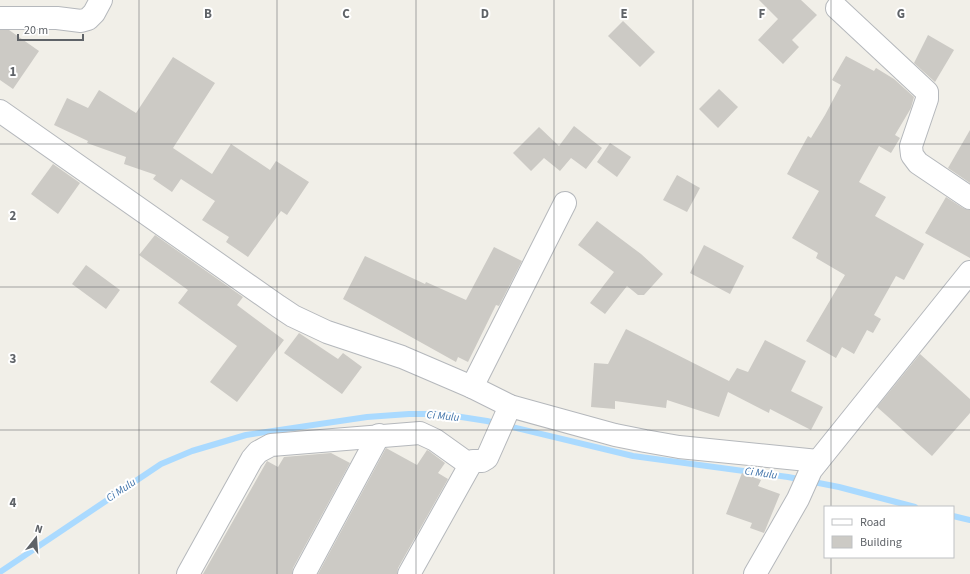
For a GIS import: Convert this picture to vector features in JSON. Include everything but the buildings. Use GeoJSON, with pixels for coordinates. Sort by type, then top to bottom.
{"type":"FeatureCollection","features":[{"type":"Feature","properties":{"kind":"street"},"geometry":{"type":"LineString","coordinates":[[0,18],[57,18],[80,21],[88,19],[94,13],[101,0]]}},
{"type":"Feature","properties":{"kind":"street"},"geometry":{"type":"LineString","coordinates":[[837,8],[911,79],[927,92],[927,99],[911,146],[912,155],[918,162],[970,198]]}},
{"type":"Feature","properties":{"kind":"street"},"geometry":{"type":"LineString","coordinates":[[0,111],[293,316],[327,332],[402,357],[472,387],[508,412],[659,443],[815,466]]}},
{"type":"Feature","properties":{"kind":"street"},"geometry":{"type":"LineString","coordinates":[[472,387],[565,203]]}},
{"type":"Feature","properties":{"kind":"street"},"geometry":{"type":"LineString","coordinates":[[755,574],[815,466],[970,272]]}},
{"type":"Feature","properties":{"kind":"street"},"geometry":{"type":"LineString","coordinates":[[409,574],[470,465],[473,462],[482,461],[487,458],[508,412]]}},
{"type":"Feature","properties":{"kind":"street"},"geometry":{"type":"LineString","coordinates":[[188,574],[252,459],[258,452],[271,445],[379,435],[420,433],[434,440],[470,465]]}},
{"type":"Feature","properties":{"kind":"street"},"geometry":{"type":"LineString","coordinates":[[304,574],[379,435]]}},
{"type":"Feature","properties":{"kind":"waterway","name":"Ci Mulu"},"geometry":{"type":"LineString","coordinates":[[0,572],[161,464],[192,451],[246,435],[367,417],[409,414],[442,414],[487,421],[633,456],[788,477],[839,487],[911,506]]}},
{"type":"Feature","properties":{"kind":"waterway","name":"Ci Mulu"},"geometry":{"type":"LineString","coordinates":[[954,516],[970,520]]}}]}
